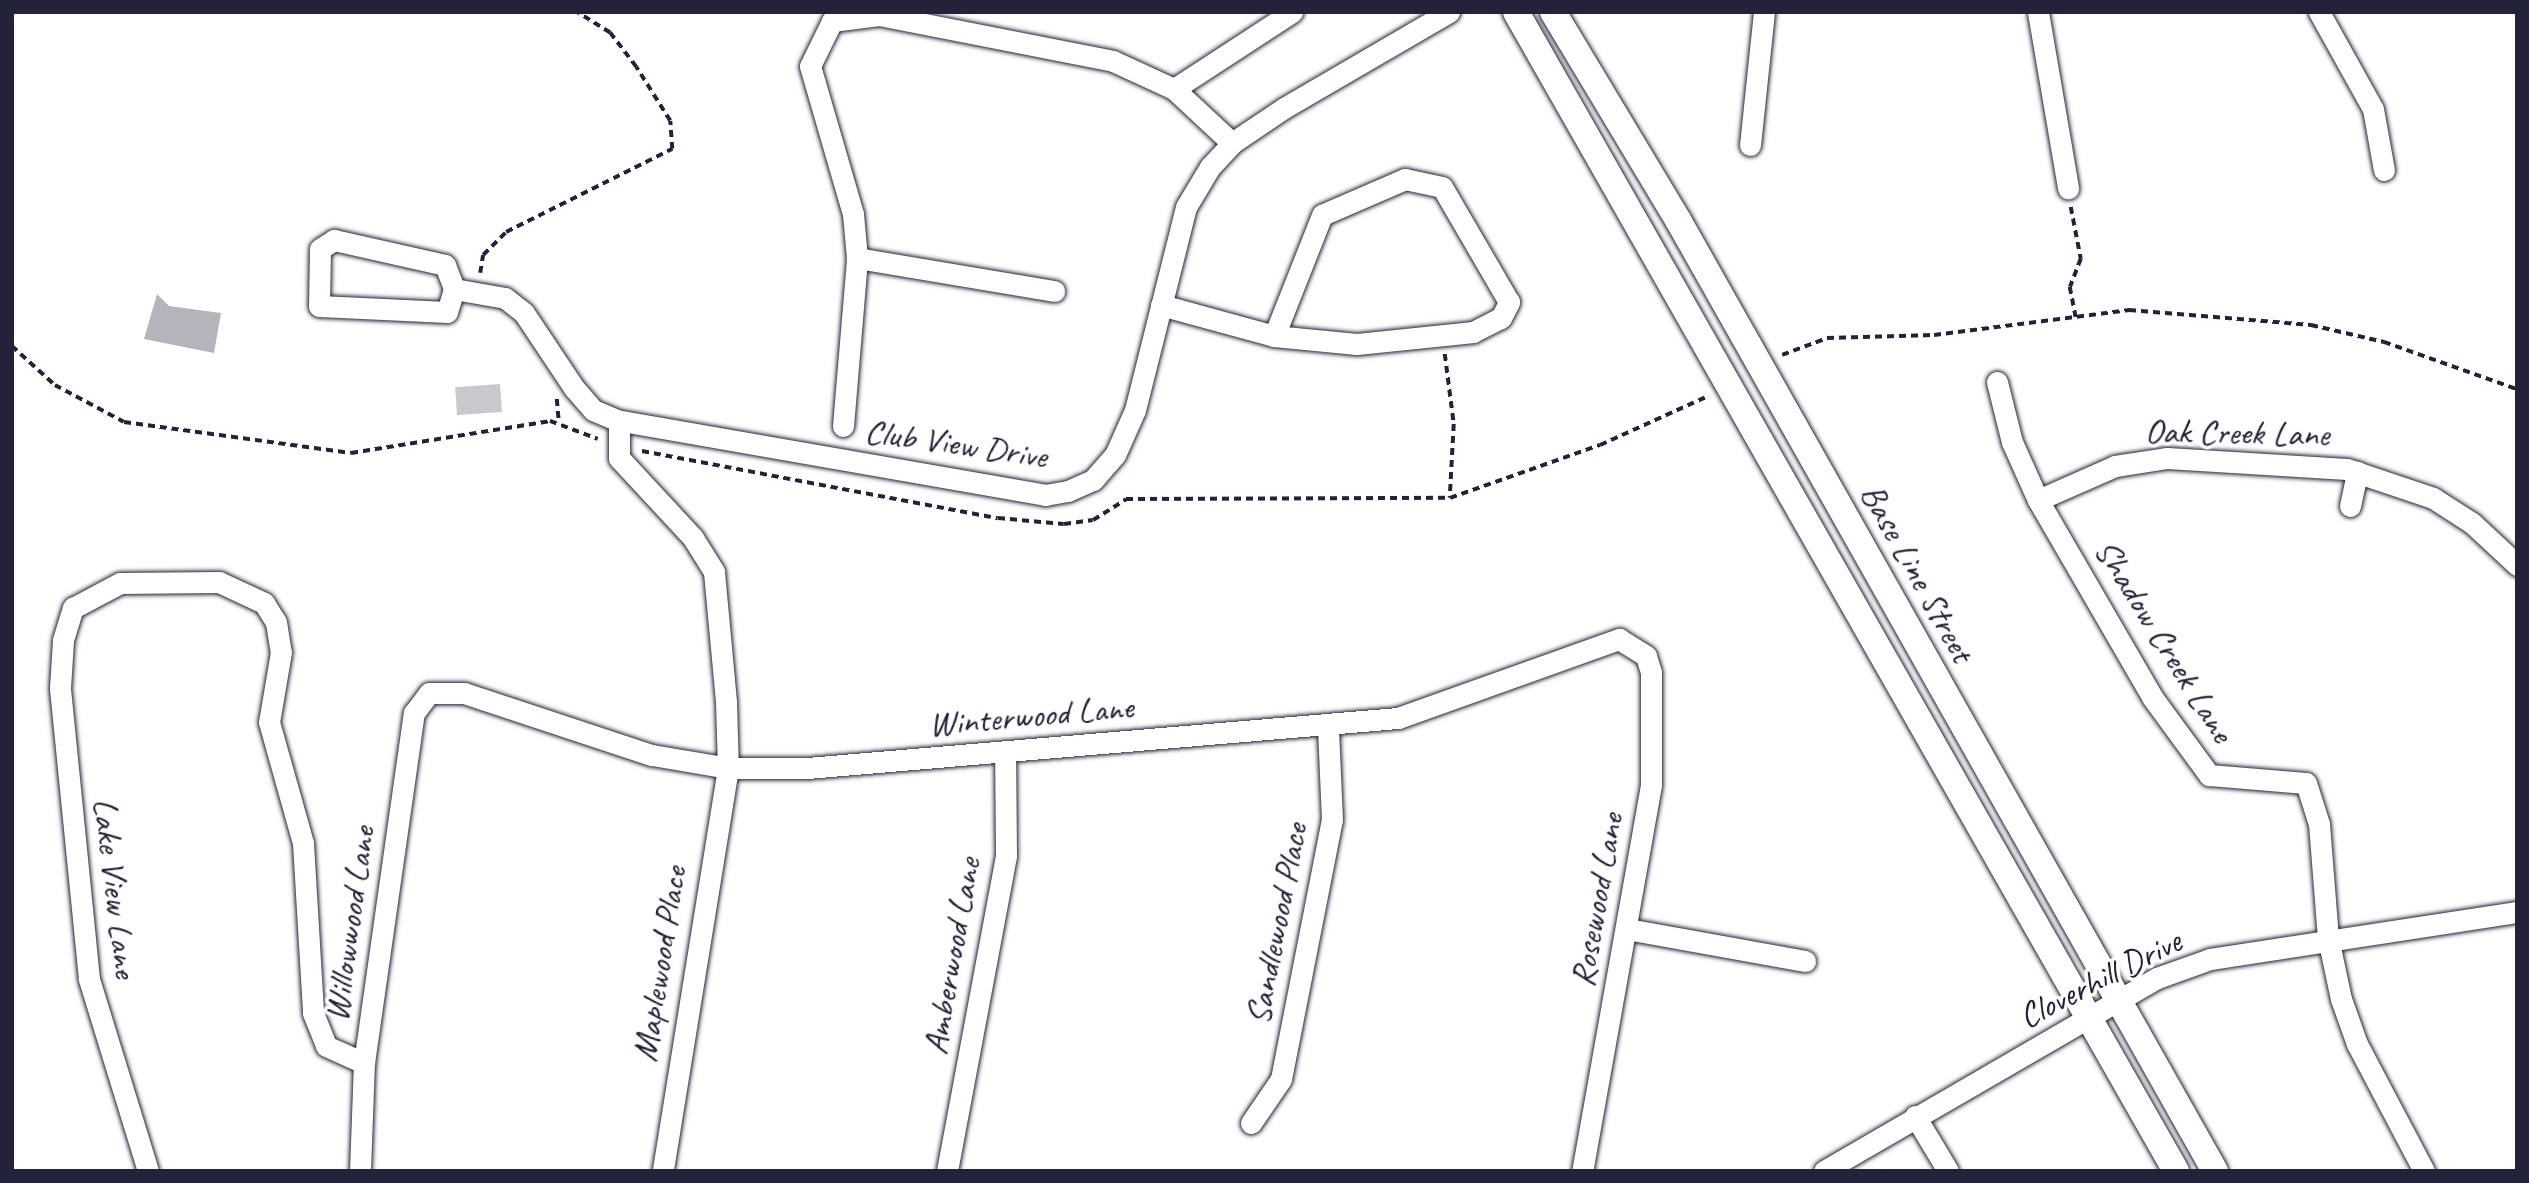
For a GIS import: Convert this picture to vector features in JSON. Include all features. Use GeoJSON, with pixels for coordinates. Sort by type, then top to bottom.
{"type":"FeatureCollection","features":[{"type":"Feature","properties":{"kind":"main road","name":"Base Line Street"},"geometry":{"type":"LineString","coordinates":[[1516,12],[2176,1171]]}},
{"type":"Feature","properties":{"kind":"main road","name":"Base Line Street"},"geometry":{"type":"LineString","coordinates":[[1553,12],[1678,220],[2117,1002],[2216,1171]]}},
{"type":"Feature","properties":{"kind":"street"},"geometry":{"type":"LineString","coordinates":[[1174,89],[1292,12]]}},
{"type":"Feature","properties":{"kind":"street","name":"Club View Drive"},"geometry":{"type":"LineString","coordinates":[[454,289],[505,298],[524,313],[574,388],[593,410],[619,421],[1045,495],[1068,491],[1093,480],[1115,456],[1135,410],[1186,207],[1232,143],[1449,12]]}},
{"type":"Feature","properties":{"kind":"street"},"geometry":{"type":"LineString","coordinates":[[1750,145],[1764,12]]}},
{"type":"Feature","properties":{"kind":"street"},"geometry":{"type":"LineString","coordinates":[[2038,12],[2068,188]]}},
{"type":"Feature","properties":{"kind":"street"},"geometry":{"type":"LineString","coordinates":[[2319,12],[2373,109],[2384,170]]}},
{"type":"Feature","properties":{"kind":"street"},"geometry":{"type":"LineString","coordinates":[[843,426],[857,258],[852,214],[810,66],[829,17],[879,15],[1100,58],[1174,89],[1232,143]]}},
{"type":"Feature","properties":{"kind":"street"},"geometry":{"type":"LineString","coordinates":[[1161,305],[1274,336],[1323,344],[1443,339],[1489,325],[1509,302],[1455,204],[1442,187],[1421,178],[1405,178],[1322,215],[1274,336]]}},
{"type":"Feature","properties":{"kind":"street"},"geometry":{"type":"LineString","coordinates":[[334,240],[445,265],[454,289],[439,315],[328,311],[316,297],[320,249],[334,240]]}},
{"type":"Feature","properties":{"kind":"street"},"geometry":{"type":"LineString","coordinates":[[857,258],[1054,291]]}},
{"type":"Feature","properties":{"kind":"street","name":"Shadow Creek Lane"},"geometry":{"type":"LineString","coordinates":[[1997,382],[2012,442],[2038,500],[2152,697],[2209,775],[2306,783],[2319,824],[2328,938],[2357,1044],[2424,1171]]}},
{"type":"Feature","properties":{"kind":"street","name":"Maplewood Place"},"geometry":{"type":"LineString","coordinates":[[619,421],[619,458],[693,538],[714,572],[728,768],[663,1171]]}},
{"type":"Feature","properties":{"kind":"street","name":"Oak Creek Lane"},"geometry":{"type":"LineString","coordinates":[[2038,500],[2115,466],[2167,458],[2357,472],[2433,498],[2472,523],[2517,565]]}},
{"type":"Feature","properties":{"kind":"street","name":"Oak Creek Lane"},"geometry":{"type":"LineString","coordinates":[[2350,506],[2357,472]]}},
{"type":"Feature","properties":{"kind":"street","name":"Lake View Lane"},"geometry":{"type":"LineString","coordinates":[[148,1171],[89,979],[79,907],[60,688],[63,640],[74,608],[120,583],[157,578],[219,582],[264,603],[281,652],[269,722],[303,843],[313,1013],[326,1046],[364,1063]]}},
{"type":"Feature","properties":{"kind":"street","name":"Winterwood Lane"},"geometry":{"type":"LineString","coordinates":[[429,693],[464,692],[652,755],[728,768],[807,768],[1328,727],[1398,718],[1604,641],[1634,644]]}},
{"type":"Feature","properties":{"kind":"street","name":"Rosewood Lane"},"geometry":{"type":"LineString","coordinates":[[1582,1171],[1651,785],[1651,672],[1634,644]]}},
{"type":"Feature","properties":{"kind":"street","name":"Willowwood Lane"},"geometry":{"type":"LineString","coordinates":[[360,1171],[364,1063],[414,713],[429,693]]}},
{"type":"Feature","properties":{"kind":"street","name":"Sandlewood Place"},"geometry":{"type":"LineString","coordinates":[[1251,1123],[1281,1079],[1332,820],[1328,727]]}},
{"type":"Feature","properties":{"kind":"street","name":"Amberwood Lane"},"geometry":{"type":"LineString","coordinates":[[947,1171],[1006,856],[1005,751]]}},
{"type":"Feature","properties":{"kind":"street","name":"Cloverhill Drive"},"geometry":{"type":"LineString","coordinates":[[1824,1171],[2157,978],[2210,960],[2328,938],[2517,912]]}},
{"type":"Feature","properties":{"kind":"street"},"geometry":{"type":"LineString","coordinates":[[1627,929],[1805,961]]}},
{"type":"Feature","properties":{"kind":"street"},"geometry":{"type":"LineString","coordinates":[[1916,1116],[1948,1171]]}},
{"type":"Feature","properties":{"kind":"path"},"geometry":{"type":"LineString","coordinates":[[475,293],[483,255],[506,232],[672,149],[670,121],[636,67],[610,33],[576,12]]}},
{"type":"Feature","properties":{"kind":"path"},"geometry":{"type":"LineString","coordinates":[[2074,230],[2081,258],[2070,287],[2076,317]]}},
{"type":"Feature","properties":{"kind":"path"},"geometry":{"type":"LineString","coordinates":[[1772,360],[1827,338],[1934,335],[2129,310],[2311,325],[2384,342],[2517,389]]}},
{"type":"Feature","properties":{"kind":"path"},"geometry":{"type":"LineString","coordinates":[[1443,339],[1454,424],[1450,498]]}},
{"type":"Feature","properties":{"kind":"path"},"geometry":{"type":"LineString","coordinates":[[550,385],[559,423]]}},
{"type":"Feature","properties":{"kind":"shaded area"},"geometry":{"type":"Polygon","coordinates":[[[157,294],[169,306],[221,313],[214,353],[144,339],[157,294]]]}},
{"type":"Feature","properties":{"kind":"building"},"geometry":{"type":"Polygon","coordinates":[[[500,384],[502,412],[457,415],[455,387],[500,384]]]}}]}
